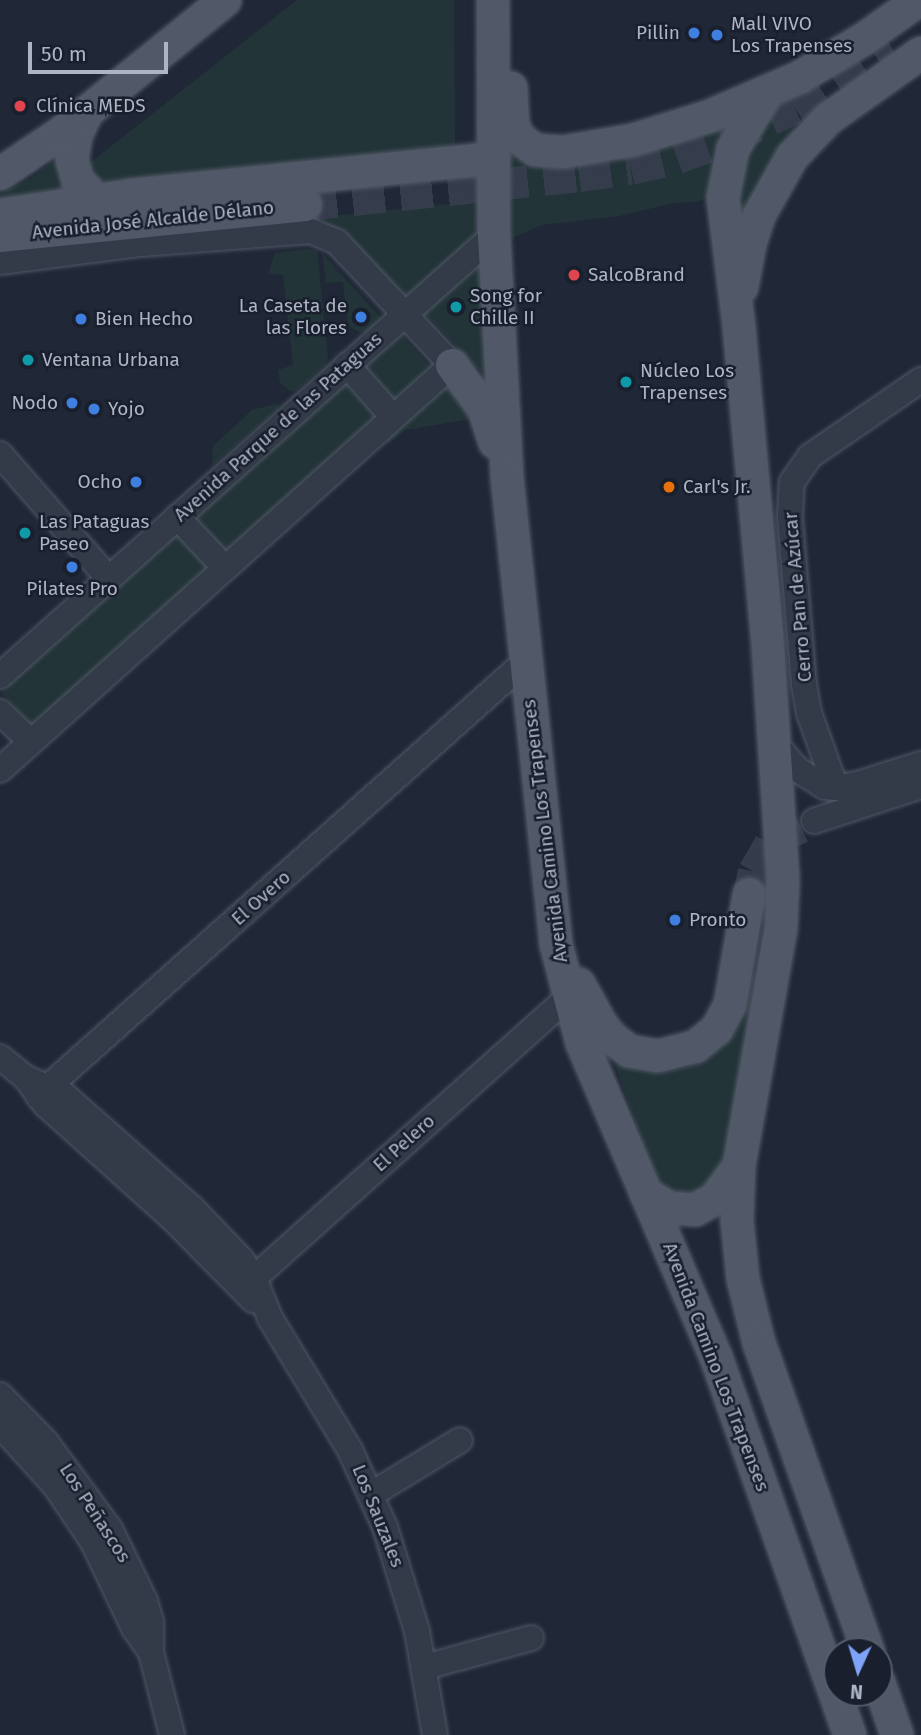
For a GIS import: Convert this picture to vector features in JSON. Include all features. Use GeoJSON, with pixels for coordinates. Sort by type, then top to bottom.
{"type":"FeatureCollection","features":[{"type":"Feature","properties":{"kind":"main road"},"geometry":{"type":"LineString","coordinates":[[0,174],[34,152],[225,0]]}},
{"type":"Feature","properties":{"kind":"main road","name":"Avenida Camino Los Trapenses"},"geometry":{"type":"LineString","coordinates":[[493,0],[494,235],[507,477],[552,920],[568,997],[601,1092],[716,1357],[850,1735]]}},
{"type":"Feature","properties":{"kind":"main road"},"geometry":{"type":"LineString","coordinates":[[502,0],[508,35],[513,125],[519,138],[535,150],[563,152],[633,140],[710,116],[767,93],[833,59],[919,0]]}},
{"type":"Feature","properties":{"kind":"main road"},"geometry":{"type":"LineString","coordinates":[[739,327],[750,244],[770,194],[792,157],[828,119],[906,50],[921,26]]}},
{"type":"Feature","properties":{"kind":"main road"},"geometry":{"type":"LineString","coordinates":[[767,93],[733,149],[725,187],[725,228],[739,327],[775,743],[783,882],[781,928],[739,1166],[738,1240],[752,1322],[863,1637]]}},
{"type":"Feature","properties":{"kind":"main road"},"geometry":{"type":"LineString","coordinates":[[87,111],[76,136],[72,160],[78,181],[97,200]]}},
{"type":"Feature","properties":{"kind":"main road"},"geometry":{"type":"LineString","coordinates":[[0,215],[97,200],[494,158]]}},
{"type":"Feature","properties":{"kind":"main road","name":"Avenida José Alcalde Délano"},"geometry":{"type":"LineString","coordinates":[[0,236],[305,205]]}},
{"type":"Feature","properties":{"kind":"main road"},"geometry":{"type":"LineString","coordinates":[[452,365],[484,409],[507,477]]}},
{"type":"Feature","properties":{"kind":"main road"},"geometry":{"type":"LineString","coordinates":[[552,920],[587,1002],[612,1038],[639,1054],[672,1055],[704,1041],[726,1014],[749,895]]}},
{"type":"Feature","properties":{"kind":"main road"},"geometry":{"type":"LineString","coordinates":[[646,1194],[669,1208],[695,1210],[715,1199],[739,1166]]}},
{"type":"Feature","properties":{"kind":"main road"},"geometry":{"type":"LineString","coordinates":[[887,1707],[897,1735]]}},
{"type":"Feature","properties":{"kind":"street"},"geometry":{"type":"LineString","coordinates":[[0,262],[141,244],[302,229],[319,233],[337,243],[452,365],[0,770]]}},
{"type":"Feature","properties":{"kind":"street","name":"Avenida Parque de las Pataguas"},"geometry":{"type":"LineString","coordinates":[[0,676],[494,235]]}},
{"type":"Feature","properties":{"kind":"street"},"geometry":{"type":"LineString","coordinates":[[347,365],[393,417]]}},
{"type":"Feature","properties":{"kind":"street","name":"Cerro Pan de Azúcar"},"geometry":{"type":"LineString","coordinates":[[836,788],[809,713],[804,684],[790,516],[792,482],[810,456],[921,380]]}},
{"type":"Feature","properties":{"kind":"street"},"geometry":{"type":"LineString","coordinates":[[0,454],[109,579]]}},
{"type":"Feature","properties":{"kind":"street"},"geometry":{"type":"LineString","coordinates":[[177,517],[225,568]]}},
{"type":"Feature","properties":{"kind":"street","name":"El Overo"},"geometry":{"type":"LineString","coordinates":[[37,1087],[526,662]]}},
{"type":"Feature","properties":{"kind":"street"},"geometry":{"type":"LineString","coordinates":[[483,700],[504,695],[530,710]]}},
{"type":"Feature","properties":{"kind":"street"},"geometry":{"type":"LineString","coordinates":[[0,712],[31,742]]}},
{"type":"Feature","properties":{"kind":"street"},"geometry":{"type":"LineString","coordinates":[[775,743],[810,779],[836,788],[921,764]]}},
{"type":"Feature","properties":{"kind":"street"},"geometry":{"type":"LineString","coordinates":[[814,821],[921,786]]}},
{"type":"Feature","properties":{"kind":"street","name":"El Pelero"},"geometry":{"type":"LineString","coordinates":[[248,1284],[568,997]]}},
{"type":"Feature","properties":{"kind":"street","name":"Los Sauzales"},"geometry":{"type":"LineString","coordinates":[[0,1057],[37,1087],[63,1094],[193,1209],[241,1259],[248,1284],[327,1407],[372,1494],[405,1584],[425,1667],[435,1735]]}},
{"type":"Feature","properties":{"kind":"street","name":"Los Peñascos"},"geometry":{"type":"LineString","coordinates":[[0,1395],[47,1442],[110,1529],[137,1580],[149,1614],[151,1652],[172,1735]]}},
{"type":"Feature","properties":{"kind":"street","name":"Los Peñascos"},"geometry":{"type":"LineString","coordinates":[[0,1425],[34,1460],[76,1516],[107,1569],[134,1628],[151,1652]]}},
{"type":"Feature","properties":{"kind":"street"},"geometry":{"type":"LineString","coordinates":[[372,1494],[460,1440]]}},
{"type":"Feature","properties":{"kind":"street"},"geometry":{"type":"LineString","coordinates":[[425,1667],[531,1638]]}},
{"type":"Feature","properties":{"kind":"shaded area"},"geometry":{"type":"Polygon","coordinates":[[[297,0],[454,0],[455,145],[111,184],[91,175],[86,166],[297,0]]]}},
{"type":"Feature","properties":{"kind":"shaded area"},"geometry":{"type":"Polygon","coordinates":[[[787,95],[798,120],[825,107],[742,229],[730,191],[767,110],[787,95]]]}},
{"type":"Feature","properties":{"kind":"shaded area"},"geometry":{"type":"Polygon","coordinates":[[[741,114],[715,195],[696,202],[674,203],[619,216],[542,225],[509,239],[508,152],[511,144],[741,114]]]}},
{"type":"Feature","properties":{"kind":"shaded area"},"geometry":{"type":"Polygon","coordinates":[[[58,158],[78,194],[0,209],[0,194],[30,179],[58,158]]]}},
{"type":"Feature","properties":{"kind":"shaded area"},"geometry":{"type":"Polygon","coordinates":[[[478,201],[475,236],[411,295],[404,295],[347,236],[322,221],[321,217],[478,201]]]}},
{"type":"Feature","properties":{"kind":"shaded area"},"geometry":{"type":"Polygon","coordinates":[[[317,250],[328,359],[326,365],[296,391],[290,391],[280,383],[278,370],[293,365],[283,275],[268,274],[275,253],[317,250]]]}},
{"type":"Feature","properties":{"kind":"shaded area"},"geometry":{"type":"Polygon","coordinates":[[[322,253],[382,319],[368,332],[360,333],[348,325],[343,282],[326,283],[322,253]]]}},
{"type":"Feature","properties":{"kind":"shaded area"},"geometry":{"type":"Polygon","coordinates":[[[477,267],[486,377],[425,314],[426,309],[477,267]]]}},
{"type":"Feature","properties":{"kind":"shaded area"},"geometry":{"type":"Polygon","coordinates":[[[400,333],[431,368],[32,727],[1,692],[400,333]]]}},
{"type":"Feature","properties":{"kind":"shaded area"},"geometry":{"type":"Polygon","coordinates":[[[447,384],[468,410],[471,419],[405,430],[389,443],[385,439],[447,384]]]}},
{"type":"Feature","properties":{"kind":"shaded area"},"geometry":{"type":"Polygon","coordinates":[[[275,404],[281,406],[212,466],[213,446],[252,410],[275,404]]]}},
{"type":"Feature","properties":{"kind":"shaded area"},"geometry":{"type":"Polygon","coordinates":[[[747,970],[759,975],[727,1143],[723,1193],[670,1203],[645,1149],[616,1067],[619,1061],[659,1074],[702,1064],[726,1042],[739,1013],[747,970]]]}},
{"type":"Feature","properties":{"kind":"tunnel"},"geometry":{"type":"LineString","coordinates":[[305,205],[579,176],[631,169],[677,158],[727,140],[795,108],[891,46]]}},
{"type":"Feature","properties":{"kind":"tunnel"},"geometry":{"type":"LineString","coordinates":[[749,895],[754,872],[772,841],[814,821]]}},
{"type":"Feature","properties":{"kind":"place","name":"Pillin"},"geometry":{"type":"Point","coordinates":[694,33]}},
{"type":"Feature","properties":{"kind":"place","name":"Mall VIVO Los Trapenses"},"geometry":{"type":"Point","coordinates":[717,35]}},
{"type":"Feature","properties":{"kind":"place","name":"Clínica MEDS"},"geometry":{"type":"Point","coordinates":[20,106]}},
{"type":"Feature","properties":{"kind":"place","name":"SalcoBrand"},"geometry":{"type":"Point","coordinates":[574,275]}},
{"type":"Feature","properties":{"kind":"place","name":"Song for Chille II"},"geometry":{"type":"Point","coordinates":[456,307]}},
{"type":"Feature","properties":{"kind":"place","name":"La Caseta de las Flores"},"geometry":{"type":"Point","coordinates":[361,317]}},
{"type":"Feature","properties":{"kind":"place","name":"Bien Hecho"},"geometry":{"type":"Point","coordinates":[81,319]}},
{"type":"Feature","properties":{"kind":"place","name":"Ventana Urbana"},"geometry":{"type":"Point","coordinates":[28,360]}},
{"type":"Feature","properties":{"kind":"place","name":"Núcleo Los Trapenses"},"geometry":{"type":"Point","coordinates":[626,382]}},
{"type":"Feature","properties":{"kind":"place","name":"Nodo"},"geometry":{"type":"Point","coordinates":[72,403]}},
{"type":"Feature","properties":{"kind":"place","name":"Yojo"},"geometry":{"type":"Point","coordinates":[94,409]}},
{"type":"Feature","properties":{"kind":"place","name":"Ocho"},"geometry":{"type":"Point","coordinates":[136,482]}},
{"type":"Feature","properties":{"kind":"place","name":"Carl's Jr."},"geometry":{"type":"Point","coordinates":[669,487]}},
{"type":"Feature","properties":{"kind":"place","name":"Las Pataguas Paseo"},"geometry":{"type":"Point","coordinates":[25,533]}},
{"type":"Feature","properties":{"kind":"place","name":"Pilates Pro"},"geometry":{"type":"Point","coordinates":[72,567]}},
{"type":"Feature","properties":{"kind":"place","name":"Pronto"},"geometry":{"type":"Point","coordinates":[675,920]}}]}
